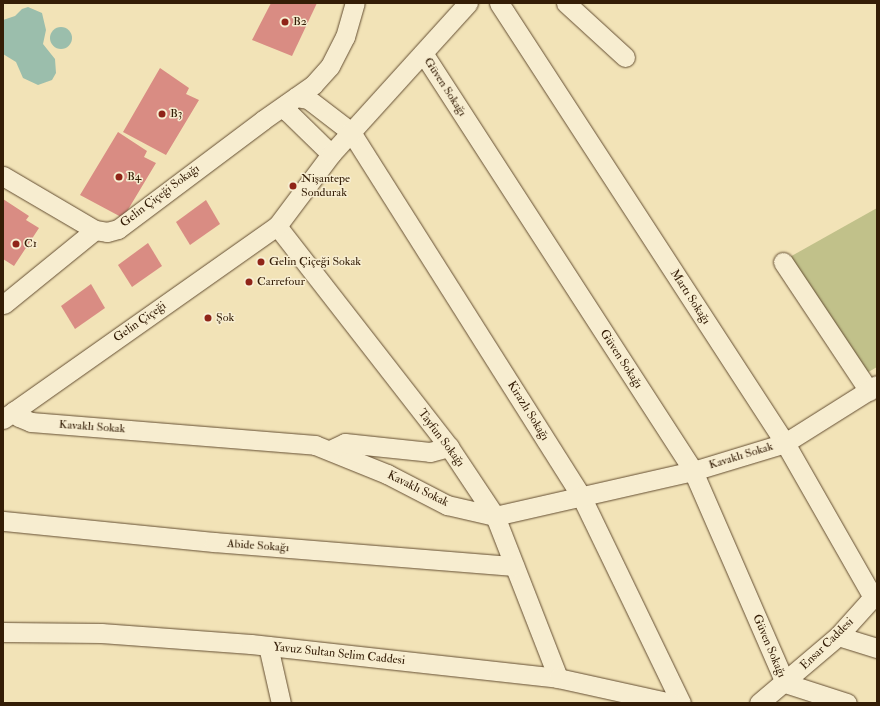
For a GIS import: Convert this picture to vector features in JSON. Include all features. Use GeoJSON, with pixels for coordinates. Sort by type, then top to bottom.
{"type":"FeatureCollection","features":[{"type":"Feature","properties":{"kind":"street","name":"Gelin Çiçeği Sokağı"},"geometry":{"type":"LineString","coordinates":[[95,230],[107,232],[118,229],[313,85],[330,66],[345,38],[355,3]]}},
{"type":"Feature","properties":{"kind":"street"},"geometry":{"type":"LineString","coordinates":[[277,226],[331,154],[468,3]]}},
{"type":"Feature","properties":{"kind":"street","name":"Martı Sokağı"},"geometry":{"type":"LineString","coordinates":[[499,3],[785,443],[875,597]]}},
{"type":"Feature","properties":{"kind":"street"},"geometry":{"type":"LineString","coordinates":[[566,3],[625,57]]}},
{"type":"Feature","properties":{"kind":"street","name":"Güven Sokağı"},"geometry":{"type":"LineString","coordinates":[[423,53],[693,471],[785,683]]}},
{"type":"Feature","properties":{"kind":"street"},"geometry":{"type":"LineString","coordinates":[[331,154],[288,112],[292,100],[308,99],[351,132]]}},
{"type":"Feature","properties":{"kind":"street","name":"Kirazlı Sokağı"},"geometry":{"type":"LineString","coordinates":[[351,132],[581,496],[681,703]]}},
{"type":"Feature","properties":{"kind":"street"},"geometry":{"type":"LineString","coordinates":[[3,176],[95,230],[4,304]]}},
{"type":"Feature","properties":{"kind":"street","name":"Gelin Çiçeği"},"geometry":{"type":"LineString","coordinates":[[8,415],[277,226]]}},
{"type":"Feature","properties":{"kind":"street","name":"Tayfun Sokağı"},"geometry":{"type":"LineString","coordinates":[[277,226],[449,447],[495,516],[558,678]]}},
{"type":"Feature","properties":{"kind":"street"},"geometry":{"type":"LineString","coordinates":[[783,262],[873,388]]}},
{"type":"Feature","properties":{"kind":"street","name":"Kavaklı Sokak"},"geometry":{"type":"LineString","coordinates":[[8,415],[19,417],[31,422],[300,442],[332,449],[447,505],[495,516],[693,471],[785,443],[873,388]]}},
{"type":"Feature","properties":{"kind":"street"},"geometry":{"type":"LineString","coordinates":[[332,449],[345,443],[430,452],[449,447]]}},
{"type":"Feature","properties":{"kind":"street","name":"Abide Sokağı"},"geometry":{"type":"LineString","coordinates":[[3,521],[214,542],[514,566]]}},
{"type":"Feature","properties":{"kind":"street","name":"Ensar Caddesi"},"geometry":{"type":"LineString","coordinates":[[759,703],[785,683],[838,636],[875,597]]}},
{"type":"Feature","properties":{"kind":"street","name":"Yavuz Sultan Selim Caddesi"},"geometry":{"type":"LineString","coordinates":[[3,632],[101,633],[268,646],[558,678],[672,703]]}},
{"type":"Feature","properties":{"kind":"street"},"geometry":{"type":"LineString","coordinates":[[838,636],[877,648]]}},
{"type":"Feature","properties":{"kind":"street"},"geometry":{"type":"LineString","coordinates":[[268,646],[281,703]]}},
{"type":"Feature","properties":{"kind":"street"},"geometry":{"type":"LineString","coordinates":[[785,683],[847,703]]}},
{"type":"Feature","properties":{"kind":"green space"},"geometry":{"type":"Polygon","coordinates":[[[877,208],[877,367],[865,374],[788,258],[877,208]]]}},
{"type":"Feature","properties":{"kind":"shaded area"},"geometry":{"type":"Polygon","coordinates":[[[28,7],[42,13],[46,30],[43,44],[55,59],[56,73],[52,80],[38,85],[23,78],[16,62],[3,54],[3,20],[15,16],[22,9],[28,7]]]}},
{"type":"Feature","properties":{"kind":"shaded area"},"geometry":{"type":"Polygon","coordinates":[[[61,27],[69,30],[72,38],[69,46],[61,49],[53,46],[50,38],[53,30],[61,27]]]}},
{"type":"Feature","properties":{"kind":"building","name":"B2"},"geometry":{"type":"Polygon","coordinates":[[[271,3],[317,3],[292,56],[252,40],[271,3]]]}},
{"type":"Feature","properties":{"kind":"building","name":"B3"},"geometry":{"type":"Polygon","coordinates":[[[160,68],[189,88],[186,94],[199,100],[166,155],[123,132],[160,68]]]}},
{"type":"Feature","properties":{"kind":"building","name":"B4"},"geometry":{"type":"Polygon","coordinates":[[[118,132],[147,151],[144,157],[156,163],[123,218],[80,195],[118,132]]]}},
{"type":"Feature","properties":{"kind":"building","name":"C1"},"geometry":{"type":"Polygon","coordinates":[[[3,199],[29,216],[26,220],[39,228],[14,266],[3,259],[3,199]]]}},
{"type":"Feature","properties":{"kind":"building"},"geometry":{"type":"Polygon","coordinates":[[[206,200],[220,224],[190,245],[176,222],[206,200]]]}},
{"type":"Feature","properties":{"kind":"building"},"geometry":{"type":"Polygon","coordinates":[[[148,243],[162,266],[132,287],[118,265],[148,243]]]}},
{"type":"Feature","properties":{"kind":"building"},"geometry":{"type":"Polygon","coordinates":[[[91,284],[105,308],[75,329],[61,306],[91,284]]]}},
{"type":"Feature","properties":{"kind":"place","name":"B2"},"geometry":{"type":"Point","coordinates":[285,22]}},
{"type":"Feature","properties":{"kind":"place","name":"B3"},"geometry":{"type":"Point","coordinates":[162,114]}},
{"type":"Feature","properties":{"kind":"place","name":"B4"},"geometry":{"type":"Point","coordinates":[119,177]}},
{"type":"Feature","properties":{"kind":"place","name":"Nişantepe Sondurak"},"geometry":{"type":"Point","coordinates":[293,186]}},
{"type":"Feature","properties":{"kind":"place","name":"C1"},"geometry":{"type":"Point","coordinates":[16,244]}},
{"type":"Feature","properties":{"kind":"place","name":"Gelin Çiçeği Sokak"},"geometry":{"type":"Point","coordinates":[261,262]}},
{"type":"Feature","properties":{"kind":"place","name":"Carrefour"},"geometry":{"type":"Point","coordinates":[249,282]}},
{"type":"Feature","properties":{"kind":"place","name":"Şok"},"geometry":{"type":"Point","coordinates":[208,318]}}]}
